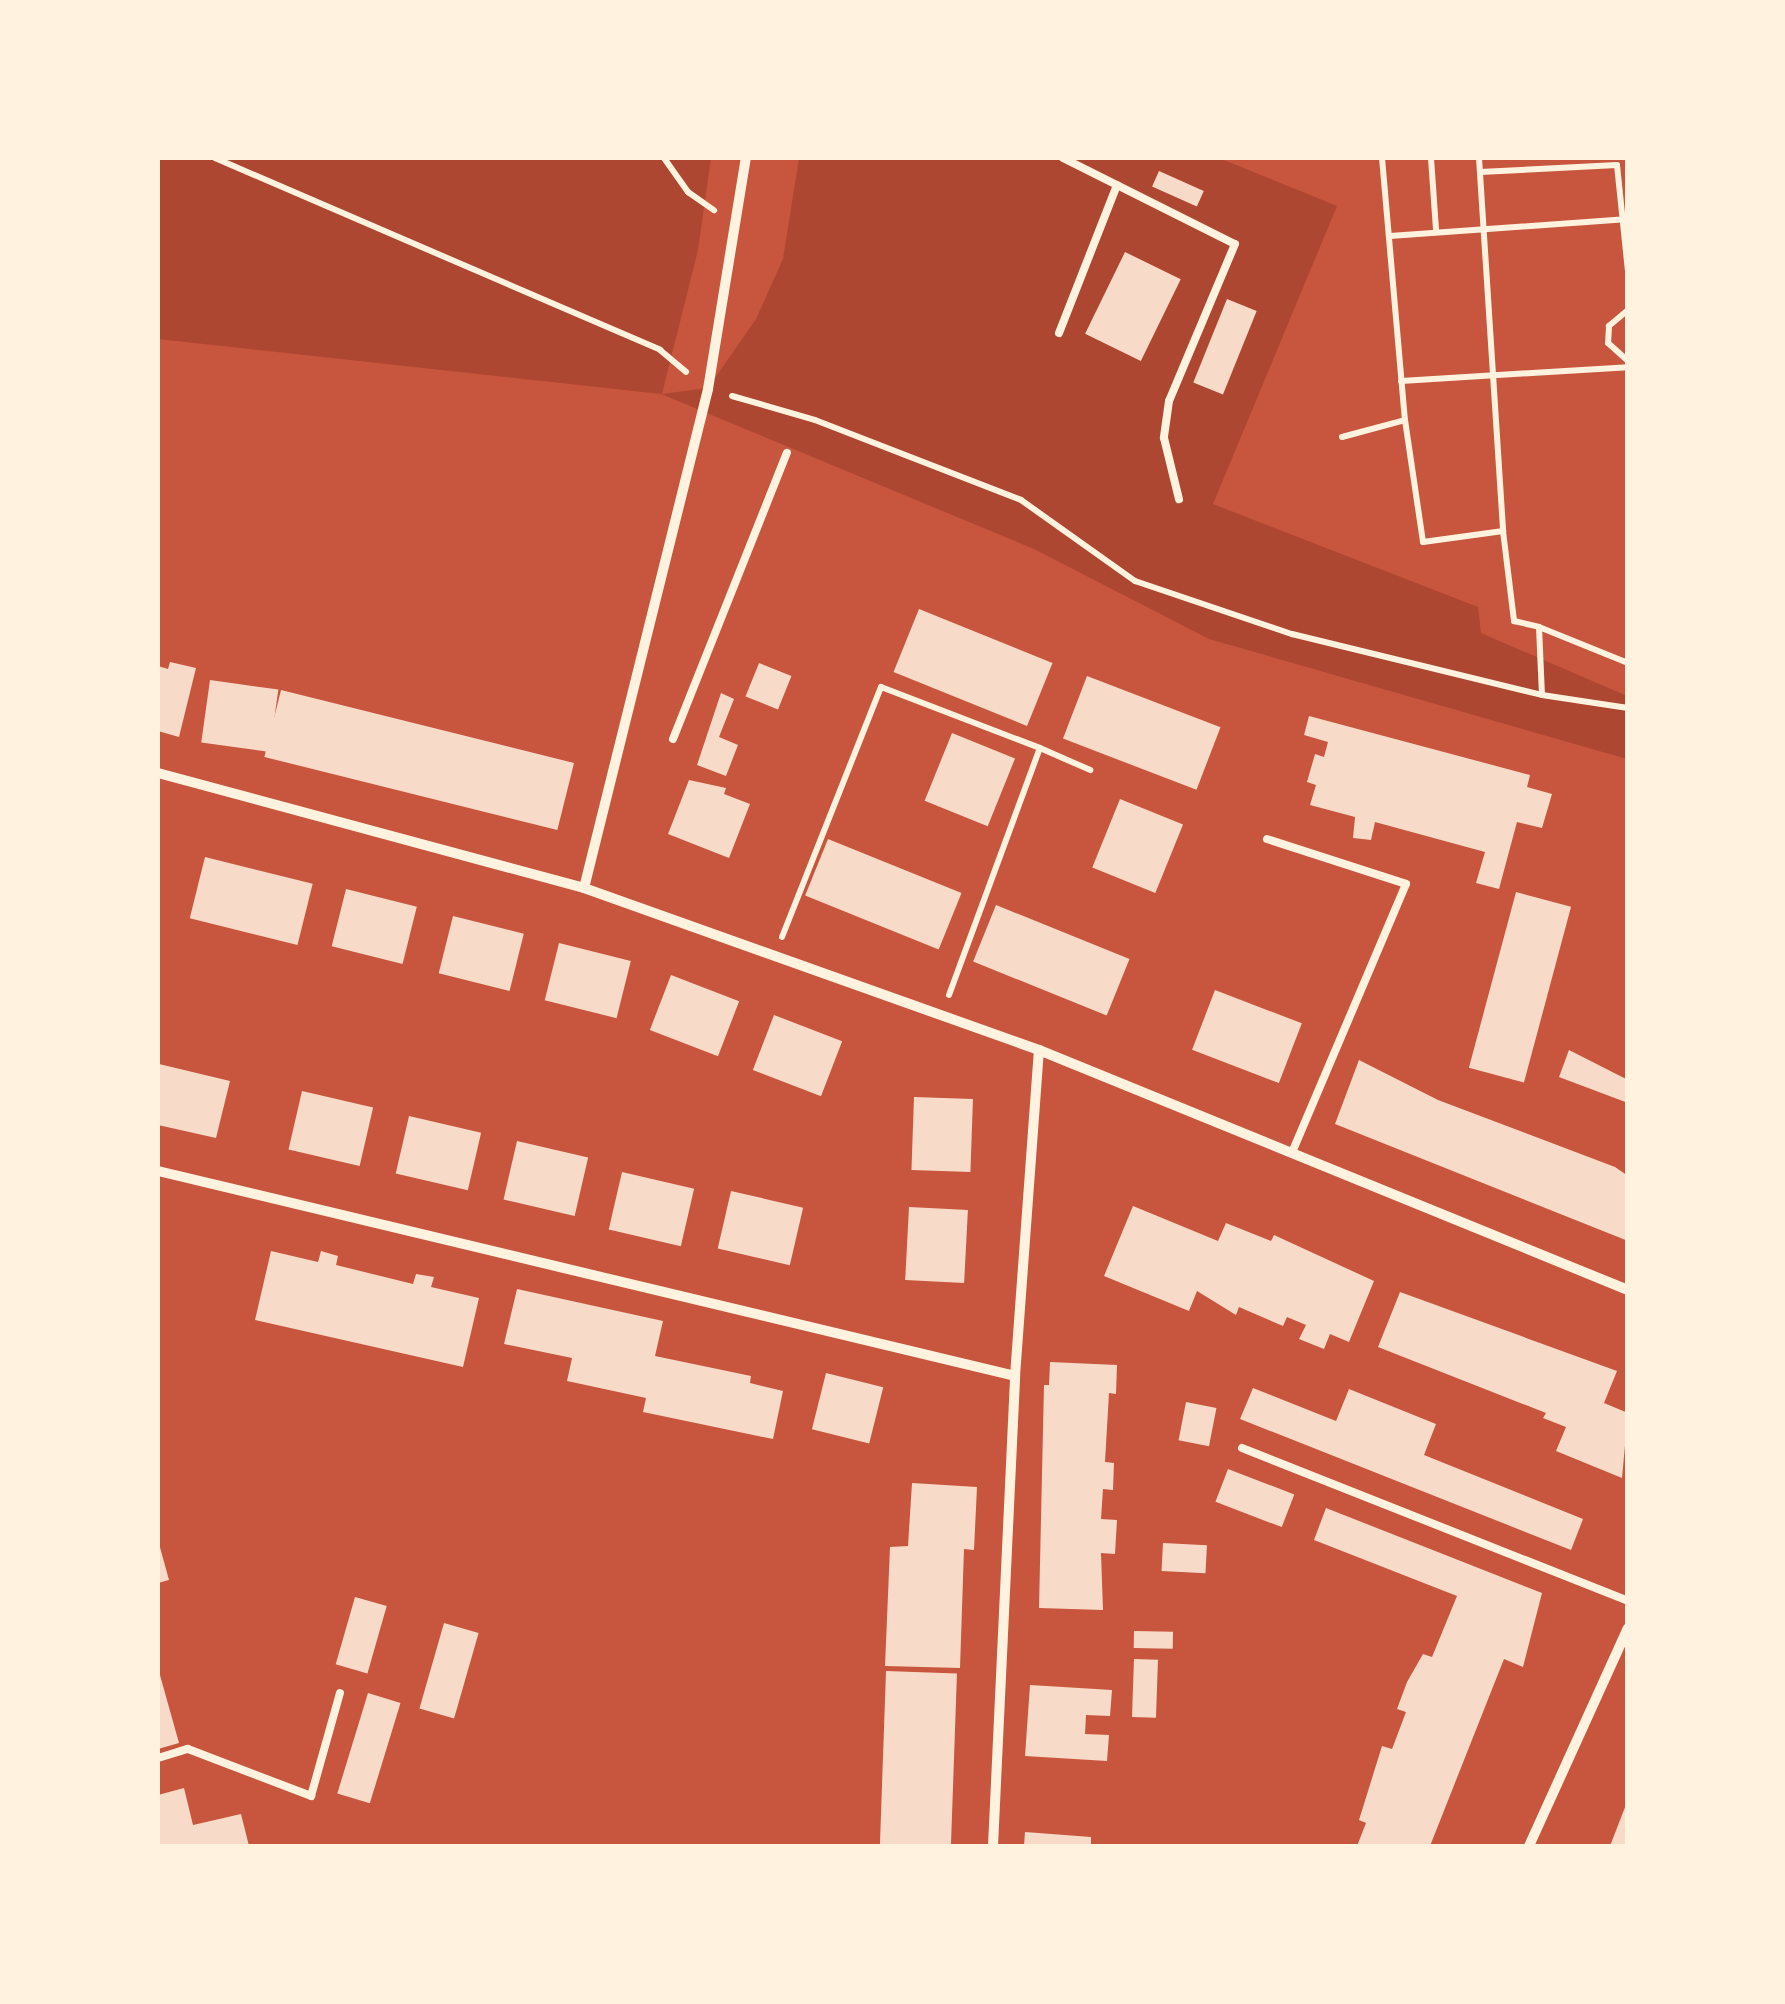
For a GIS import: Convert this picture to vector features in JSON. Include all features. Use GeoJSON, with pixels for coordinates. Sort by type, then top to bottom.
{"type":"FeatureCollection","features":[{"type":"Feature","properties":{"kind":"street"},"geometry":{"type":"LineString","coordinates":[[584,888],[708,389],[746,158]]}},
{"type":"Feature","properties":{"kind":"street"},"geometry":{"type":"LineString","coordinates":[[158,772],[584,888],[1039,1050],[1628,1290]]}},
{"type":"Feature","properties":{"kind":"street"},"geometry":{"type":"LineString","coordinates":[[993,1846],[1015,1376],[1039,1050]]}},
{"type":"Feature","properties":{"kind":"street"},"geometry":{"type":"LineString","coordinates":[[158,1171],[1015,1376]]}},
{"type":"Feature","properties":{"kind":"street"},"geometry":{"type":"LineString","coordinates":[[1529,1846],[1628,1628]]}},
{"type":"Feature","properties":{"kind":"lane"},"geometry":{"type":"LineString","coordinates":[[1063,158],[1235,244],[1169,401],[1164,438],[1178,499]]}},
{"type":"Feature","properties":{"kind":"lane"},"geometry":{"type":"LineString","coordinates":[[1059,333],[1117,185]]}},
{"type":"Feature","properties":{"kind":"lane"},"geometry":{"type":"LineString","coordinates":[[673,739],[787,453]]}},
{"type":"Feature","properties":{"kind":"lane"},"geometry":{"type":"LineString","coordinates":[[1267,839],[1406,884],[1292,1153]]}},
{"type":"Feature","properties":{"kind":"lane"},"geometry":{"type":"LineString","coordinates":[[1242,1448],[1628,1601]]}},
{"type":"Feature","properties":{"kind":"lane"},"geometry":{"type":"LineString","coordinates":[[158,1758],[188,1749],[311,1796],[340,1693]]}},
{"type":"Feature","properties":{"kind":"path"},"geometry":{"type":"LineString","coordinates":[[215,158],[660,350],[708,389],[814,420],[1021,500],[1135,581],[1292,634],[1542,695],[1628,708]]}},
{"type":"Feature","properties":{"kind":"path"},"geometry":{"type":"LineString","coordinates":[[664,158],[688,192],[736,226]]}},
{"type":"Feature","properties":{"kind":"path"},"geometry":{"type":"LineString","coordinates":[[1382,158],[1405,420],[1423,542],[1502,531]]}},
{"type":"Feature","properties":{"kind":"path"},"geometry":{"type":"LineString","coordinates":[[1431,158],[1436,230]]}},
{"type":"Feature","properties":{"kind":"path"},"geometry":{"type":"LineString","coordinates":[[1480,158],[1496,374],[1502,531],[1514,620],[1628,663]]}},
{"type":"Feature","properties":{"kind":"path"},"geometry":{"type":"LineString","coordinates":[[1480,172],[1617,162],[1628,270]]}},
{"type":"Feature","properties":{"kind":"path"},"geometry":{"type":"LineString","coordinates":[[1390,236],[1625,219]]}},
{"type":"Feature","properties":{"kind":"path"},"geometry":{"type":"LineString","coordinates":[[1628,310],[1609,326],[1608,344],[1628,364]]}},
{"type":"Feature","properties":{"kind":"path"},"geometry":{"type":"LineString","coordinates":[[1401,381],[1628,364]]}},
{"type":"Feature","properties":{"kind":"path"},"geometry":{"type":"LineString","coordinates":[[1342,437],[1405,420]]}},
{"type":"Feature","properties":{"kind":"path"},"geometry":{"type":"LineString","coordinates":[[1539,628],[1542,695]]}},
{"type":"Feature","properties":{"kind":"path"},"geometry":{"type":"LineString","coordinates":[[775,956],[881,687],[1090,770]]}},
{"type":"Feature","properties":{"kind":"path"},"geometry":{"type":"LineString","coordinates":[[942,1015],[1040,748]]}},
{"type":"Feature","properties":{"kind":"shaded area"},"geometry":{"type":"Polygon","coordinates":[[[158,158],[711,158],[698,250],[662,394],[708,388],[756,319],[783,259],[799,158],[1219,158],[1337,206],[1213,504],[1478,607],[1481,633],[1627,696],[1627,759],[1209,639],[1034,549],[661,394],[158,339],[158,158]]]}},
{"type":"Feature","properties":{"kind":"building"},"geometry":{"type":"Polygon","coordinates":[[[1159,171],[1204,191],[1197,206],[1152,187],[1159,171]]]}},
{"type":"Feature","properties":{"kind":"building"},"geometry":{"type":"Polygon","coordinates":[[[1125,252],[1181,279],[1141,361],[1085,334],[1125,252]]]}},
{"type":"Feature","properties":{"kind":"building"},"geometry":{"type":"Polygon","coordinates":[[[1227,299],[1257,311],[1223,394],[1193,382],[1227,299]]]}},
{"type":"Feature","properties":{"kind":"building"},"geometry":{"type":"Polygon","coordinates":[[[919,609],[1053,663],[1027,726],[894,672],[919,609]]]}},
{"type":"Feature","properties":{"kind":"building"},"geometry":{"type":"Polygon","coordinates":[[[170,662],[196,668],[179,737],[158,731],[158,666],[168,669],[170,662]]]}},
{"type":"Feature","properties":{"kind":"building"},"geometry":{"type":"Polygon","coordinates":[[[759,663],[791,676],[778,709],[746,696],[759,663]]]}},
{"type":"Feature","properties":{"kind":"building"},"geometry":{"type":"Polygon","coordinates":[[[1087,676],[1221,727],[1196,790],[1063,739],[1087,676]]]}},
{"type":"Feature","properties":{"kind":"building"},"geometry":{"type":"Polygon","coordinates":[[[210,680],[278,690],[270,752],[201,742],[210,680]]]}},
{"type":"Feature","properties":{"kind":"building"},"geometry":{"type":"Polygon","coordinates":[[[281,690],[574,763],[557,830],[264,757],[281,690]]]}},
{"type":"Feature","properties":{"kind":"building"},"geometry":{"type":"Polygon","coordinates":[[[721,693],[734,699],[719,737],[738,745],[726,776],[697,765],[721,693]]]}},
{"type":"Feature","properties":{"kind":"building"},"geometry":{"type":"Polygon","coordinates":[[[1309,716],[1530,775],[1527,787],[1552,794],[1542,828],[1517,822],[1499,889],[1476,883],[1485,852],[1375,822],[1371,840],[1353,838],[1355,817],[1310,805],[1316,785],[1307,782],[1315,754],[1324,757],[1328,742],[1304,735],[1309,716]]]}},
{"type":"Feature","properties":{"kind":"building"},"geometry":{"type":"Polygon","coordinates":[[[952,733],[1015,758],[988,826],[925,801],[952,733]]]}},
{"type":"Feature","properties":{"kind":"building"},"geometry":{"type":"Polygon","coordinates":[[[689,780],[726,788],[724,794],[750,804],[729,858],[668,834],[689,780]]]}},
{"type":"Feature","properties":{"kind":"building"},"geometry":{"type":"Polygon","coordinates":[[[1120,799],[1183,824],[1155,893],[1092,868],[1120,799]]]}},
{"type":"Feature","properties":{"kind":"building"},"geometry":{"type":"Polygon","coordinates":[[[828,839],[962,893],[939,950],[805,896],[828,839]]]}},
{"type":"Feature","properties":{"kind":"building"},"geometry":{"type":"Polygon","coordinates":[[[205,857],[313,884],[297,945],[190,918],[205,857]]]}},
{"type":"Feature","properties":{"kind":"building"},"geometry":{"type":"Polygon","coordinates":[[[346,889],[417,907],[403,964],[332,946],[346,889]]]}},
{"type":"Feature","properties":{"kind":"building"},"geometry":{"type":"Polygon","coordinates":[[[1516,892],[1571,907],[1524,1083],[1469,1068],[1516,892]]]}},
{"type":"Feature","properties":{"kind":"building"},"geometry":{"type":"Polygon","coordinates":[[[996,905],[1130,959],[1107,1016],[973,962],[996,905]]]}},
{"type":"Feature","properties":{"kind":"building"},"geometry":{"type":"Polygon","coordinates":[[[453,916],[524,934],[510,991],[439,973],[453,916]]]}},
{"type":"Feature","properties":{"kind":"building"},"geometry":{"type":"Polygon","coordinates":[[[559,943],[631,961],[617,1018],[545,1000],[559,943]]]}},
{"type":"Feature","properties":{"kind":"building"},"geometry":{"type":"Polygon","coordinates":[[[671,975],[739,1001],[718,1056],[650,1030],[671,975]]]}},
{"type":"Feature","properties":{"kind":"building"},"geometry":{"type":"Polygon","coordinates":[[[1215,990],[1302,1023],[1279,1083],[1192,1050],[1215,990]]]}},
{"type":"Feature","properties":{"kind":"building"},"geometry":{"type":"Polygon","coordinates":[[[774,1015],[842,1041],[821,1096],[753,1070],[774,1015]]]}},
{"type":"Feature","properties":{"kind":"building"},"geometry":{"type":"Polygon","coordinates":[[[1569,1050],[1628,1080],[1628,1103],[1559,1077],[1569,1050]]]}},
{"type":"Feature","properties":{"kind":"building"},"geometry":{"type":"Polygon","coordinates":[[[1359,1060],[1438,1100],[1615,1167],[1628,1176],[1628,1241],[1335,1124],[1359,1060]]]}},
{"type":"Feature","properties":{"kind":"building"},"geometry":{"type":"Polygon","coordinates":[[[159,1064],[230,1081],[216,1138],[158,1125],[159,1064]]]}},
{"type":"Feature","properties":{"kind":"building"},"geometry":{"type":"Polygon","coordinates":[[[302,1091],[373,1107],[360,1166],[289,1149],[302,1091]]]}},
{"type":"Feature","properties":{"kind":"building"},"geometry":{"type":"Polygon","coordinates":[[[914,1097],[973,1099],[970,1172],[911,1170],[914,1097]]]}},
{"type":"Feature","properties":{"kind":"building"},"geometry":{"type":"Polygon","coordinates":[[[409,1116],[481,1133],[468,1190],[396,1173],[409,1116]]]}},
{"type":"Feature","properties":{"kind":"building"},"geometry":{"type":"Polygon","coordinates":[[[517,1141],[588,1157],[575,1216],[504,1199],[517,1141]]]}},
{"type":"Feature","properties":{"kind":"building"},"geometry":{"type":"Polygon","coordinates":[[[622,1172],[694,1189],[681,1246],[609,1229],[622,1172]]]}},
{"type":"Feature","properties":{"kind":"building"},"geometry":{"type":"Polygon","coordinates":[[[731,1191],[803,1208],[790,1265],[718,1248],[731,1191]]]}},
{"type":"Feature","properties":{"kind":"building"},"geometry":{"type":"Polygon","coordinates":[[[1133,1206],[1218,1241],[1226,1223],[1271,1241],[1274,1235],[1374,1281],[1349,1342],[1330,1334],[1324,1349],[1299,1339],[1306,1325],[1287,1317],[1283,1326],[1239,1307],[1236,1315],[1197,1291],[1189,1311],[1104,1276],[1133,1206]]]}},
{"type":"Feature","properties":{"kind":"building"},"geometry":{"type":"Polygon","coordinates":[[[909,1207],[968,1210],[964,1283],[905,1280],[909,1207]]]}},
{"type":"Feature","properties":{"kind":"building"},"geometry":{"type":"Polygon","coordinates":[[[271,1251],[318,1262],[321,1251],[338,1256],[336,1265],[413,1284],[416,1274],[434,1277],[431,1287],[479,1298],[463,1367],[255,1320],[271,1251]]]}},
{"type":"Feature","properties":{"kind":"building"},"geometry":{"type":"Polygon","coordinates":[[[517,1289],[663,1321],[655,1356],[751,1376],[750,1383],[783,1391],[773,1439],[643,1412],[646,1398],[567,1381],[572,1358],[504,1344],[517,1289]]]}},
{"type":"Feature","properties":{"kind":"building"},"geometry":{"type":"Polygon","coordinates":[[[1400,1292],[1617,1371],[1604,1403],[1628,1413],[1622,1478],[1556,1451],[1566,1427],[1543,1418],[1546,1413],[1378,1347],[1400,1292]]]}},
{"type":"Feature","properties":{"kind":"building"},"geometry":{"type":"Polygon","coordinates":[[[1050,1362],[1117,1365],[1116,1394],[1109,1393],[1105,1462],[1114,1463],[1113,1490],[1103,1489],[1101,1519],[1117,1520],[1115,1554],[1101,1553],[1103,1610],[1039,1608],[1044,1385],[1049,1385],[1050,1362]]]}},
{"type":"Feature","properties":{"kind":"building"},"geometry":{"type":"Polygon","coordinates":[[[826,1373],[883,1387],[869,1444],[812,1429],[826,1373]]]}},
{"type":"Feature","properties":{"kind":"building"},"geometry":{"type":"Polygon","coordinates":[[[1253,1388],[1336,1421],[1349,1389],[1436,1424],[1424,1455],[1583,1519],[1571,1550],[1240,1419],[1253,1388]]]}},
{"type":"Feature","properties":{"kind":"building"},"geometry":{"type":"Polygon","coordinates":[[[1186,1402],[1216,1408],[1209,1446],[1179,1440],[1186,1402]]]}},
{"type":"Feature","properties":{"kind":"building"},"geometry":{"type":"Polygon","coordinates":[[[1228,1469],[1294,1494],[1282,1527],[1215,1502],[1228,1469]]]}},
{"type":"Feature","properties":{"kind":"building"},"geometry":{"type":"Polygon","coordinates":[[[912,1483],[977,1487],[974,1550],[964,1549],[960,1668],[885,1666],[890,1547],[908,1546],[912,1483]]]}},
{"type":"Feature","properties":{"kind":"building"},"geometry":{"type":"Polygon","coordinates":[[[1326,1508],[1542,1593],[1523,1667],[1504,1659],[1430,1846],[1357,1846],[1366,1823],[1359,1820],[1382,1746],[1392,1749],[1406,1712],[1397,1709],[1407,1682],[1423,1654],[1432,1657],[1457,1596],[1314,1540],[1326,1508]]]}},
{"type":"Feature","properties":{"kind":"building"},"geometry":{"type":"Polygon","coordinates":[[[158,1540],[169,1580],[158,1583],[158,1540]]]}},
{"type":"Feature","properties":{"kind":"building"},"geometry":{"type":"Polygon","coordinates":[[[1163,1543],[1207,1545],[1205,1573],[1162,1571],[1163,1543]]]}},
{"type":"Feature","properties":{"kind":"building"},"geometry":{"type":"Polygon","coordinates":[[[355,1597],[387,1606],[367,1673],[336,1664],[355,1597]]]}},
{"type":"Feature","properties":{"kind":"building"},"geometry":{"type":"Polygon","coordinates":[[[444,1623],[479,1633],[454,1718],[419,1709],[444,1623]]]}},
{"type":"Feature","properties":{"kind":"building"},"geometry":{"type":"Polygon","coordinates":[[[1134,1631],[1173,1632],[1173,1649],[1134,1648],[1134,1631]]]}},
{"type":"Feature","properties":{"kind":"building"},"geometry":{"type":"Polygon","coordinates":[[[1134,1659],[1158,1660],[1156,1718],[1132,1717],[1134,1659]]]}},
{"type":"Feature","properties":{"kind":"building"},"geometry":{"type":"Polygon","coordinates":[[[158,1668],[179,1743],[158,1749],[158,1668]]]}},
{"type":"Feature","properties":{"kind":"building"},"geometry":{"type":"Polygon","coordinates":[[[886,1671],[957,1673],[951,1846],[880,1846],[886,1671]]]}},
{"type":"Feature","properties":{"kind":"building"},"geometry":{"type":"Polygon","coordinates":[[[1030,1685],[1112,1690],[1110,1716],[1086,1715],[1085,1734],[1109,1735],[1107,1761],[1025,1756],[1030,1685]]]}},
{"type":"Feature","properties":{"kind":"building"},"geometry":{"type":"Polygon","coordinates":[[[368,1693],[401,1703],[370,1803],[337,1793],[368,1693]]]}},
{"type":"Feature","properties":{"kind":"building"},"geometry":{"type":"Polygon","coordinates":[[[184,1788],[193,1825],[241,1814],[249,1846],[158,1846],[158,1795],[184,1788]]]}},
{"type":"Feature","properties":{"kind":"building"},"geometry":{"type":"Polygon","coordinates":[[[1627,1802],[1628,1846],[1610,1846],[1627,1802]]]}},
{"type":"Feature","properties":{"kind":"building"},"geometry":{"type":"Polygon","coordinates":[[[1025,1832],[1091,1837],[1091,1846],[1024,1846],[1025,1832]]]}}]}
